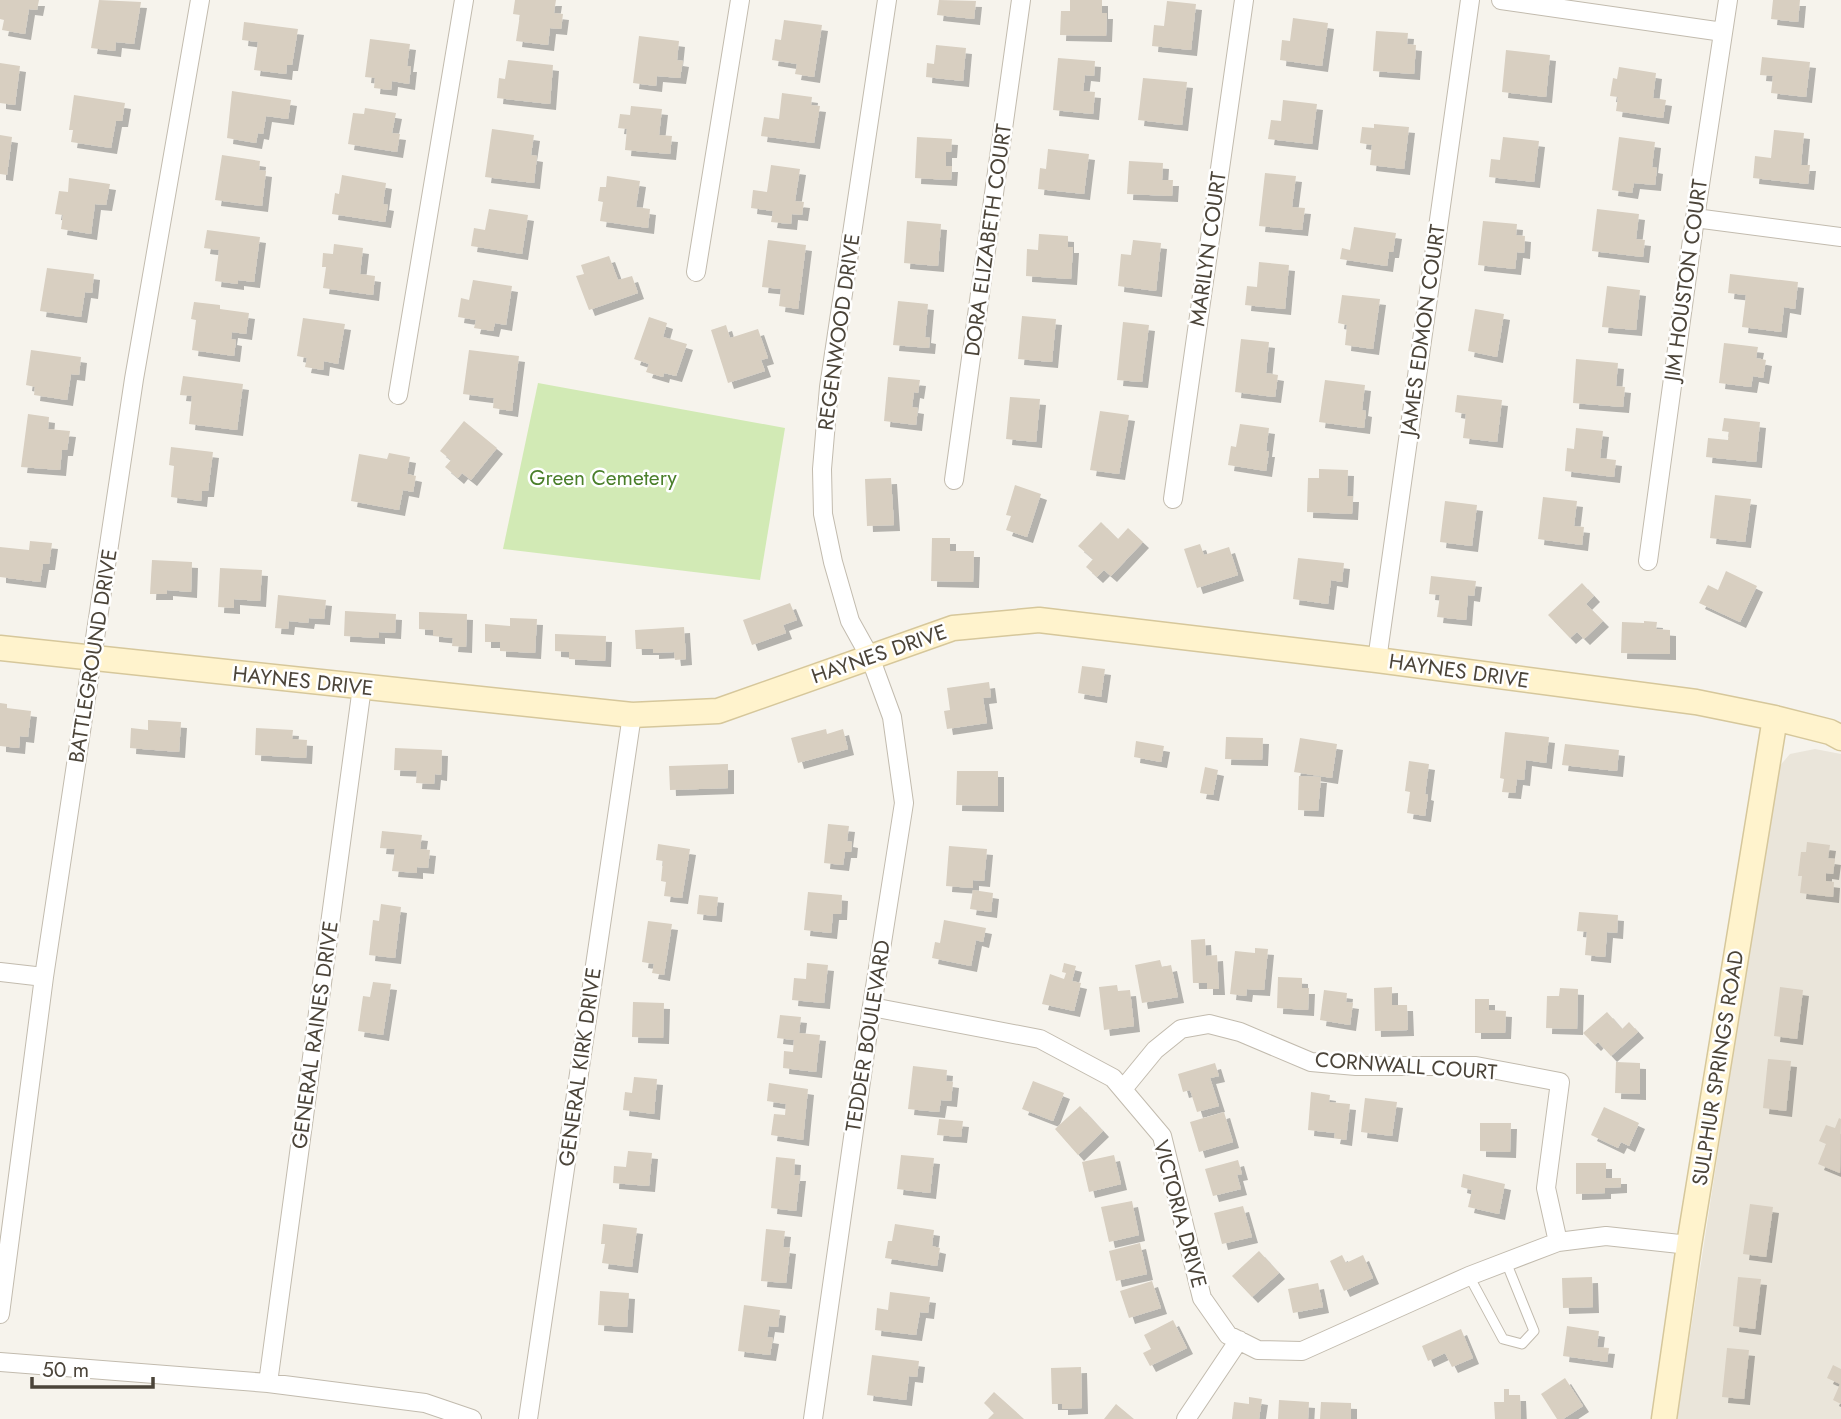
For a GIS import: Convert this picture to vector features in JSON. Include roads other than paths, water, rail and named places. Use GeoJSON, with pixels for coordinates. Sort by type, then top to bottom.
{"type":"FeatureCollection","features":[{"type":"Feature","properties":{"kind":"street","name":"BATTLEGROUND DRIVE"},"geometry":{"type":"LineString","coordinates":[[0,1314],[44,976],[134,379],[200,0]]}},
{"type":"Feature","properties":{"kind":"street"},"geometry":{"type":"LineString","coordinates":[[398,395],[464,0]]}},
{"type":"Feature","properties":{"kind":"street"},"geometry":{"type":"LineString","coordinates":[[695,272],[740,0]]}},
{"type":"Feature","properties":{"kind":"street","name":"REGENWOOD DRIVE"},"geometry":{"type":"LineString","coordinates":[[870,657],[850,621],[832,562],[823,514],[822,469],[829,387],[887,0]]}},
{"type":"Feature","properties":{"kind":"street","name":"DORA ELIZABETH COURT"},"geometry":{"type":"LineString","coordinates":[[954,480],[1021,0]]}},
{"type":"Feature","properties":{"kind":"street","name":"MARILYN COURT"},"geometry":{"type":"LineString","coordinates":[[1173,499],[1244,0]]}},
{"type":"Feature","properties":{"kind":"street","name":"JAMES EDMON COURT"},"geometry":{"type":"LineString","coordinates":[[1377,660],[1469,0]]}},
{"type":"Feature","properties":{"kind":"street"},"geometry":{"type":"LineString","coordinates":[[1501,0],[1723,32]]}},
{"type":"Feature","properties":{"kind":"street","name":"JIM HOUSTON COURT"},"geometry":{"type":"LineString","coordinates":[[1647,561],[1728,0]]}},
{"type":"Feature","properties":{"kind":"street"},"geometry":{"type":"LineString","coordinates":[[1695,218],[1841,237]]}},
{"type":"Feature","properties":{"kind":"street","name":"HAYNES DRIVE"},"geometry":{"type":"LineString","coordinates":[[0,648],[632,715],[718,710],[953,628],[1039,620],[1377,660],[1696,702],[1775,718],[1841,738]]}},
{"type":"Feature","properties":{"kind":"street","name":"TEDDER BOULEVARD"},"geometry":{"type":"LineString","coordinates":[[813,1419],[904,803],[892,717],[870,657]]}},
{"type":"Feature","properties":{"kind":"street","name":"GENERAL RAINES DRIVE"},"geometry":{"type":"LineString","coordinates":[[268,1383],[362,687]]}},
{"type":"Feature","properties":{"kind":"street","name":"GENERAL KIRK DRIVE"},"geometry":{"type":"LineString","coordinates":[[528,1419],[632,715]]}},
{"type":"Feature","properties":{"kind":"street","name":"SULPHUR SPRINGS ROAD"},"geometry":{"type":"LineString","coordinates":[[1664,1419],[1689,1245],[1775,718]]}},
{"type":"Feature","properties":{"kind":"street"},"geometry":{"type":"LineString","coordinates":[[0,972],[44,976]]}},
{"type":"Feature","properties":{"kind":"street","name":"VICTORIA DRIVE"},"geometry":{"type":"LineString","coordinates":[[872,1007],[1040,1039],[1113,1078],[1162,1136],[1202,1298],[1228,1335],[1258,1350],[1302,1351],[1469,1276],[1558,1242],[1606,1236],[1689,1245]]}},
{"type":"Feature","properties":{"kind":"street","name":"CORNWALL COURT"},"geometry":{"type":"LineString","coordinates":[[1122,1089],[1155,1050],[1181,1029],[1191,1025],[1209,1024],[1240,1032],[1311,1062],[1356,1066],[1476,1066],[1560,1082],[1546,1188],[1558,1242]]}},
{"type":"Feature","properties":{"kind":"street"},"geometry":{"type":"LineString","coordinates":[[1186,1419],[1239,1340]]}},
{"type":"Feature","properties":{"kind":"street"},"geometry":{"type":"LineString","coordinates":[[0,1362],[268,1383],[425,1403],[472,1419]]}},
{"type":"Feature","properties":{"kind":"lane"},"geometry":{"type":"LineString","coordinates":[[1469,1276],[1503,1339],[1522,1344],[1534,1331],[1506,1262]]}},
{"type":"Feature","properties":{"kind":"park label","name":"Green Cemetery"},"geometry":{"type":"Point","coordinates":[603,478]}}]}
